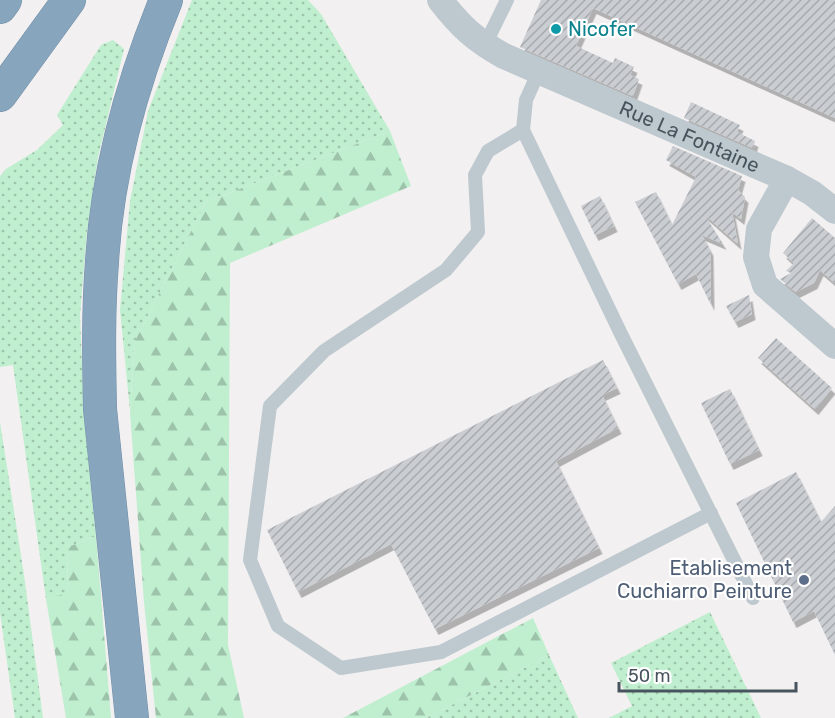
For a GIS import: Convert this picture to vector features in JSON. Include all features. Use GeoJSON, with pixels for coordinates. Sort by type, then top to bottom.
{"type":"FeatureCollection","features":[{"type":"Feature","properties":{"kind":"highway"},"geometry":{"type":"LineString","coordinates":[[0,7],[5,0]]}},
{"type":"Feature","properties":{"kind":"highway"},"geometry":{"type":"LineString","coordinates":[[0,95],[69,0]]}},
{"type":"Feature","properties":{"kind":"highway"},"geometry":{"type":"LineString","coordinates":[[132,718],[100,409],[99,348],[102,261],[106,220],[125,121],[138,75],[166,0]]}},
{"type":"Feature","properties":{"kind":"street","name":"Rue La Fontaine"},"geometry":{"type":"LineString","coordinates":[[440,0],[458,24],[485,45],[787,179],[812,193],[835,211]]}},
{"type":"Feature","properties":{"kind":"street"},"geometry":{"type":"LineString","coordinates":[[787,179],[759,229],[756,257],[765,285],[835,346]]}},
{"type":"Feature","properties":{"kind":"lane"},"geometry":{"type":"LineString","coordinates":[[485,45],[507,0]]}},
{"type":"Feature","properties":{"kind":"lane"},"geometry":{"type":"LineString","coordinates":[[540,71],[526,100],[523,130],[621,334],[753,598]]}},
{"type":"Feature","properties":{"kind":"lane"},"geometry":{"type":"LineString","coordinates":[[523,130],[488,151],[474,175],[478,232],[446,270],[324,351],[270,406],[250,560],[278,626],[341,668],[441,652],[711,513]]}},
{"type":"Feature","properties":{"kind":"green space"},"geometry":{"type":"Polygon","coordinates":[[[192,0],[308,0],[321,14],[390,131],[206,202],[135,341],[130,411],[120,310],[130,201],[148,111],[192,0]]]}},
{"type":"Feature","properties":{"kind":"green space"},"geometry":{"type":"Polygon","coordinates":[[[113,40],[124,49],[98,157],[87,231],[80,315],[84,416],[96,536],[68,547],[67,594],[46,599],[13,365],[0,367],[0,176],[6,169],[37,150],[63,125],[57,115],[101,45],[113,40]]]}},
{"type":"Feature","properties":{"kind":"green space"},"geometry":{"type":"Polygon","coordinates":[[[390,131],[411,186],[230,263],[228,645],[244,718],[156,718],[144,602],[130,412],[135,341],[206,202],[390,131]]]}},
{"type":"Feature","properties":{"kind":"green space"},"geometry":{"type":"Polygon","coordinates":[[[0,422],[43,718],[15,718],[0,613],[0,422]]]}},
{"type":"Feature","properties":{"kind":"green space"},"geometry":{"type":"Polygon","coordinates":[[[96,536],[111,718],[66,718],[46,599],[67,593],[68,547],[96,536]]]}},
{"type":"Feature","properties":{"kind":"green space"},"geometry":{"type":"Polygon","coordinates":[[[710,612],[761,718],[609,718],[632,706],[611,663],[710,612]]]}},
{"type":"Feature","properties":{"kind":"green space"},"geometry":{"type":"Polygon","coordinates":[[[533,618],[549,655],[426,718],[343,718],[533,618]]]}},
{"type":"Feature","properties":{"kind":"green space"},"geometry":{"type":"Polygon","coordinates":[[[549,655],[578,718],[426,718],[549,655]]]}},
{"type":"Feature","properties":{"kind":"building"},"geometry":{"type":"Polygon","coordinates":[[[541,0],[835,0],[835,118],[593,8],[576,46],[613,63],[615,58],[634,67],[630,75],[639,79],[633,96],[520,47],[541,0]]]}},
{"type":"Feature","properties":{"kind":"building"},"geometry":{"type":"Polygon","coordinates":[[[691,102],[740,125],[737,132],[755,141],[753,148],[684,118],[691,102]]]}},
{"type":"Feature","properties":{"kind":"building"},"geometry":{"type":"Polygon","coordinates":[[[673,146],[742,176],[738,190],[745,197],[741,219],[732,212],[738,244],[704,214],[723,244],[702,235],[710,250],[711,305],[696,274],[678,284],[635,202],[656,192],[672,225],[696,177],[666,160],[673,146]]]}},
{"type":"Feature","properties":{"kind":"building"},"geometry":{"type":"Polygon","coordinates":[[[600,196],[614,226],[595,235],[581,206],[600,196]]]}},
{"type":"Feature","properties":{"kind":"building"},"geometry":{"type":"Polygon","coordinates":[[[812,218],[835,238],[835,283],[820,270],[814,283],[796,292],[780,279],[791,273],[786,271],[794,263],[783,253],[812,218]]]}},
{"type":"Feature","properties":{"kind":"building"},"geometry":{"type":"Polygon","coordinates":[[[749,295],[752,314],[735,322],[726,306],[749,295]]]}},
{"type":"Feature","properties":{"kind":"building"},"geometry":{"type":"Polygon","coordinates":[[[776,338],[832,388],[815,409],[758,358],[776,338]]]}},
{"type":"Feature","properties":{"kind":"building"},"geometry":{"type":"Polygon","coordinates":[[[603,360],[617,388],[602,395],[618,428],[556,461],[599,548],[435,629],[391,544],[298,592],[267,530],[603,360]]]}},
{"type":"Feature","properties":{"kind":"building"},"geometry":{"type":"Polygon","coordinates":[[[730,389],[759,450],[730,464],[701,403],[730,389]]]}},
{"type":"Feature","properties":{"kind":"building","name":"Etablisement Cuchiarro Peinture"},"geometry":{"type":"Polygon","coordinates":[[[796,472],[821,522],[835,506],[835,655],[814,611],[793,622],[736,503],[796,472]]]}},
{"type":"Feature","properties":{"kind":"place","name":"Nicofer"},"geometry":{"type":"Point","coordinates":[556,29]}},
{"type":"Feature","properties":{"kind":"place","name":"Etablisement Cuchiarro Peinture"},"geometry":{"type":"Point","coordinates":[804,580]}}]}
